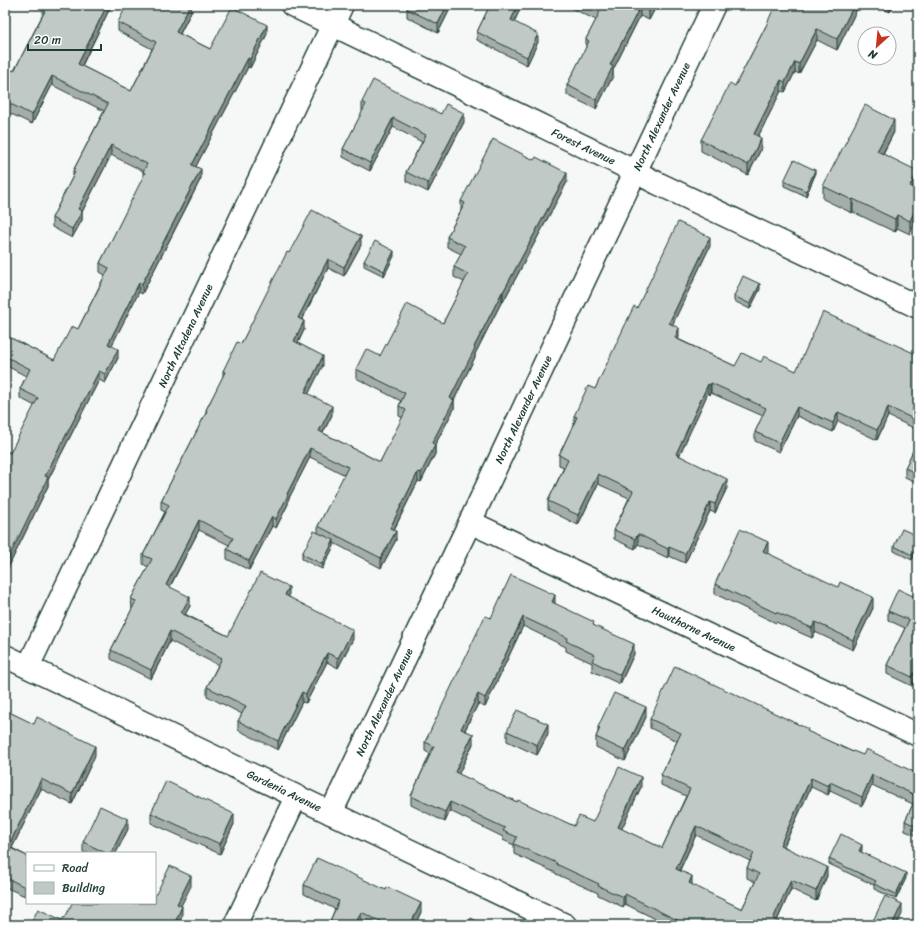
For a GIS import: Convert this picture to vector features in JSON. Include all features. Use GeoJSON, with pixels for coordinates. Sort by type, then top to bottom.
{"type":"FeatureCollection","features":[{"type":"Feature","properties":{"kind":"street","name":"Forest Avenue"},"geometry":{"type":"LineString","coordinates":[[292,5],[635,172],[918,307]]}},
{"type":"Feature","properties":{"kind":"street","name":"North Altadena Avenue"},"geometry":{"type":"LineString","coordinates":[[28,667],[342,5]]}},
{"type":"Feature","properties":{"kind":"street","name":"North Alexander Avenue"},"geometry":{"type":"LineString","coordinates":[[331,814],[714,5]]}},
{"type":"Feature","properties":{"kind":"street","name":"Hawthorne Avenue"},"geometry":{"type":"LineString","coordinates":[[470,522],[918,735]]}},
{"type":"Feature","properties":{"kind":"street","name":"Gardenia Avenue"},"geometry":{"type":"LineString","coordinates":[[5,656],[331,814],[565,925]]}},
{"type":"Feature","properties":{"kind":"street"},"geometry":{"type":"LineString","coordinates":[[235,925],[296,797]]}},
{"type":"Feature","properties":{"kind":"building"},"geometry":{"type":"Polygon","coordinates":[[[43,5],[107,5],[78,64],[131,91],[156,42],[118,22],[127,5],[190,5],[176,32],[210,49],[232,7],[267,25],[192,165],[201,169],[142,284],[139,283],[108,344],[118,349],[105,374],[99,371],[45,476],[48,477],[5,565],[5,450],[10,453],[38,398],[20,389],[30,369],[5,356],[5,335],[54,360],[72,326],[78,329],[109,268],[100,263],[145,173],[143,172],[147,164],[111,145],[78,209],[82,211],[72,229],[52,218],[75,172],[73,171],[108,104],[52,76],[32,115],[5,101],[5,69],[6,67],[14,71],[47,7],[43,5]]]}},
{"type":"Feature","properties":{"kind":"building"},"geometry":{"type":"Polygon","coordinates":[[[409,5],[447,5],[438,24],[407,9],[409,5]]]}},
{"type":"Feature","properties":{"kind":"building"},"geometry":{"type":"Polygon","coordinates":[[[490,5],[518,5],[511,20],[538,34],[527,57],[477,32],[490,5]]]}},
{"type":"Feature","properties":{"kind":"building"},"geometry":{"type":"Polygon","coordinates":[[[585,5],[652,5],[649,11],[640,7],[610,65],[613,66],[596,100],[567,85],[589,41],[586,39],[600,12],[585,5]]]}},
{"type":"Feature","properties":{"kind":"building"},"geometry":{"type":"Polygon","coordinates":[[[775,5],[854,5],[837,39],[817,29],[799,64],[795,62],[785,82],[781,80],[754,134],[761,138],[748,165],[701,140],[730,83],[735,86],[766,26],[775,5]]]}},
{"type":"Feature","properties":{"kind":"building"},"geometry":{"type":"Polygon","coordinates":[[[373,80],[441,114],[446,104],[464,113],[428,183],[406,172],[426,135],[393,118],[370,163],[343,149],[366,104],[362,102],[373,80]]]}},
{"type":"Feature","properties":{"kind":"building"},"geometry":{"type":"Polygon","coordinates":[[[865,105],[894,120],[877,151],[918,171],[910,186],[918,189],[918,203],[910,221],[897,215],[895,219],[823,186],[865,105]]]}},
{"type":"Feature","properties":{"kind":"building"},"geometry":{"type":"Polygon","coordinates":[[[493,139],[534,160],[536,157],[567,173],[502,292],[474,347],[475,348],[450,398],[454,400],[432,443],[435,445],[421,473],[418,472],[390,528],[396,531],[381,558],[318,526],[348,467],[310,448],[276,519],[272,516],[249,561],[227,549],[233,538],[199,520],[166,585],[190,597],[181,613],[228,636],[260,573],[289,587],[285,595],[353,630],[338,658],[327,653],[306,694],[302,692],[278,741],[238,721],[246,706],[207,687],[222,658],[170,631],[151,670],[111,650],[136,601],[131,599],[152,559],[143,555],[169,505],[161,501],[207,411],[206,410],[225,372],[223,371],[237,342],[241,344],[287,252],[289,253],[312,210],[361,236],[344,267],[328,259],[298,318],[304,321],[294,341],[323,356],[305,392],[332,406],[319,431],[380,462],[406,410],[399,406],[405,393],[356,369],[366,349],[380,356],[407,304],[443,323],[468,274],[454,267],[465,246],[447,237],[465,203],[461,201],[493,139]]]}},
{"type":"Feature","properties":{"kind":"building"},"geometry":{"type":"Polygon","coordinates":[[[794,160],[815,170],[806,191],[784,181],[794,160]]]}},
{"type":"Feature","properties":{"kind":"building"},"geometry":{"type":"Polygon","coordinates":[[[678,222],[710,237],[669,323],[679,328],[675,338],[735,366],[742,353],[761,362],[764,356],[796,371],[823,312],[918,355],[918,421],[888,407],[877,430],[838,412],[833,423],[797,407],[779,443],[755,432],[766,408],[711,383],[710,385],[708,384],[676,454],[727,479],[715,504],[710,502],[685,554],[669,547],[668,549],[638,534],[635,539],[614,530],[633,491],[598,474],[578,515],[548,501],[568,460],[559,455],[577,417],[574,416],[588,386],[595,389],[634,306],[637,308],[678,222]]]}},
{"type":"Feature","properties":{"kind":"building"},"geometry":{"type":"Polygon","coordinates":[[[375,241],[394,251],[384,271],[364,261],[375,241]]]}},
{"type":"Feature","properties":{"kind":"building"},"geometry":{"type":"Polygon","coordinates":[[[743,276],[760,284],[750,304],[734,296],[743,276]]]}},
{"type":"Feature","properties":{"kind":"building"},"geometry":{"type":"Polygon","coordinates":[[[918,440],[918,474],[905,468],[918,440]]]}},
{"type":"Feature","properties":{"kind":"building"},"geometry":{"type":"Polygon","coordinates":[[[740,529],[768,542],[763,551],[838,587],[840,582],[873,597],[853,640],[815,622],[812,628],[776,613],[715,584],[740,529]]]}},
{"type":"Feature","properties":{"kind":"building"},"geometry":{"type":"Polygon","coordinates":[[[902,529],[918,536],[918,543],[912,555],[894,546],[902,529]]]}},
{"type":"Feature","properties":{"kind":"building"},"geometry":{"type":"Polygon","coordinates":[[[314,531],[334,540],[322,564],[302,554],[314,531]]]}},
{"type":"Feature","properties":{"kind":"building"},"geometry":{"type":"Polygon","coordinates":[[[511,575],[555,595],[552,602],[594,622],[593,625],[634,644],[620,675],[592,661],[595,655],[566,641],[568,638],[523,617],[485,698],[478,694],[461,729],[473,734],[455,772],[517,802],[518,800],[574,826],[579,816],[593,822],[619,767],[641,777],[618,827],[662,848],[690,789],[661,775],[681,733],[650,719],[675,666],[853,752],[863,755],[866,749],[918,774],[918,827],[905,821],[917,796],[872,775],[862,797],[830,782],[828,786],[811,778],[780,845],[827,867],[816,891],[791,880],[773,919],[786,925],[687,925],[625,894],[623,897],[598,886],[599,884],[514,844],[517,837],[503,831],[505,828],[450,802],[445,812],[411,796],[434,746],[425,742],[485,616],[491,618],[511,575]],[[696,826],[676,869],[692,876],[689,883],[742,909],[759,874],[747,868],[754,853],[696,826]]]}},
{"type":"Feature","properties":{"kind":"building"},"geometry":{"type":"Polygon","coordinates":[[[918,585],[918,665],[912,677],[887,665],[909,620],[888,611],[898,589],[913,596],[918,585]]]}},
{"type":"Feature","properties":{"kind":"building"},"geometry":{"type":"Polygon","coordinates":[[[614,693],[646,707],[625,751],[596,737],[600,728],[598,727],[614,693]]]}},
{"type":"Feature","properties":{"kind":"building"},"geometry":{"type":"Polygon","coordinates":[[[5,710],[34,724],[37,717],[95,746],[72,794],[41,779],[8,847],[26,856],[26,885],[25,887],[5,877],[5,710]]]}},
{"type":"Feature","properties":{"kind":"building"},"geometry":{"type":"Polygon","coordinates":[[[517,710],[548,724],[537,745],[507,731],[517,710]]]}},
{"type":"Feature","properties":{"kind":"building"},"geometry":{"type":"Polygon","coordinates":[[[166,781],[234,814],[220,844],[151,813],[166,781]]]}},
{"type":"Feature","properties":{"kind":"building"},"geometry":{"type":"Polygon","coordinates":[[[100,806],[128,819],[112,852],[104,852],[83,842],[100,806]]]}},
{"type":"Feature","properties":{"kind":"building"},"geometry":{"type":"Polygon","coordinates":[[[841,834],[862,845],[859,851],[906,873],[896,894],[874,884],[876,881],[829,859],[841,834]]]}},
{"type":"Feature","properties":{"kind":"building"},"geometry":{"type":"Polygon","coordinates":[[[317,858],[386,890],[387,887],[421,903],[410,925],[388,925],[361,912],[355,925],[339,925],[330,921],[339,901],[304,885],[317,858]]]}},
{"type":"Feature","properties":{"kind":"building"},"geometry":{"type":"Polygon","coordinates":[[[170,866],[191,876],[177,904],[182,906],[174,925],[30,925],[38,909],[62,920],[64,917],[65,918],[72,904],[156,904],[156,894],[170,866]]]}},
{"type":"Feature","properties":{"kind":"building"},"geometry":{"type":"Polygon","coordinates":[[[885,896],[902,904],[892,925],[871,925],[885,896]]]}},
{"type":"Feature","properties":{"kind":"building"},"geometry":{"type":"Polygon","coordinates":[[[471,918],[484,925],[468,925],[471,918]]]}},
{"type":"Feature","properties":{"kind":"building"},"geometry":{"type":"Polygon","coordinates":[[[461,921],[468,925],[460,925],[461,921]]]}}]}
